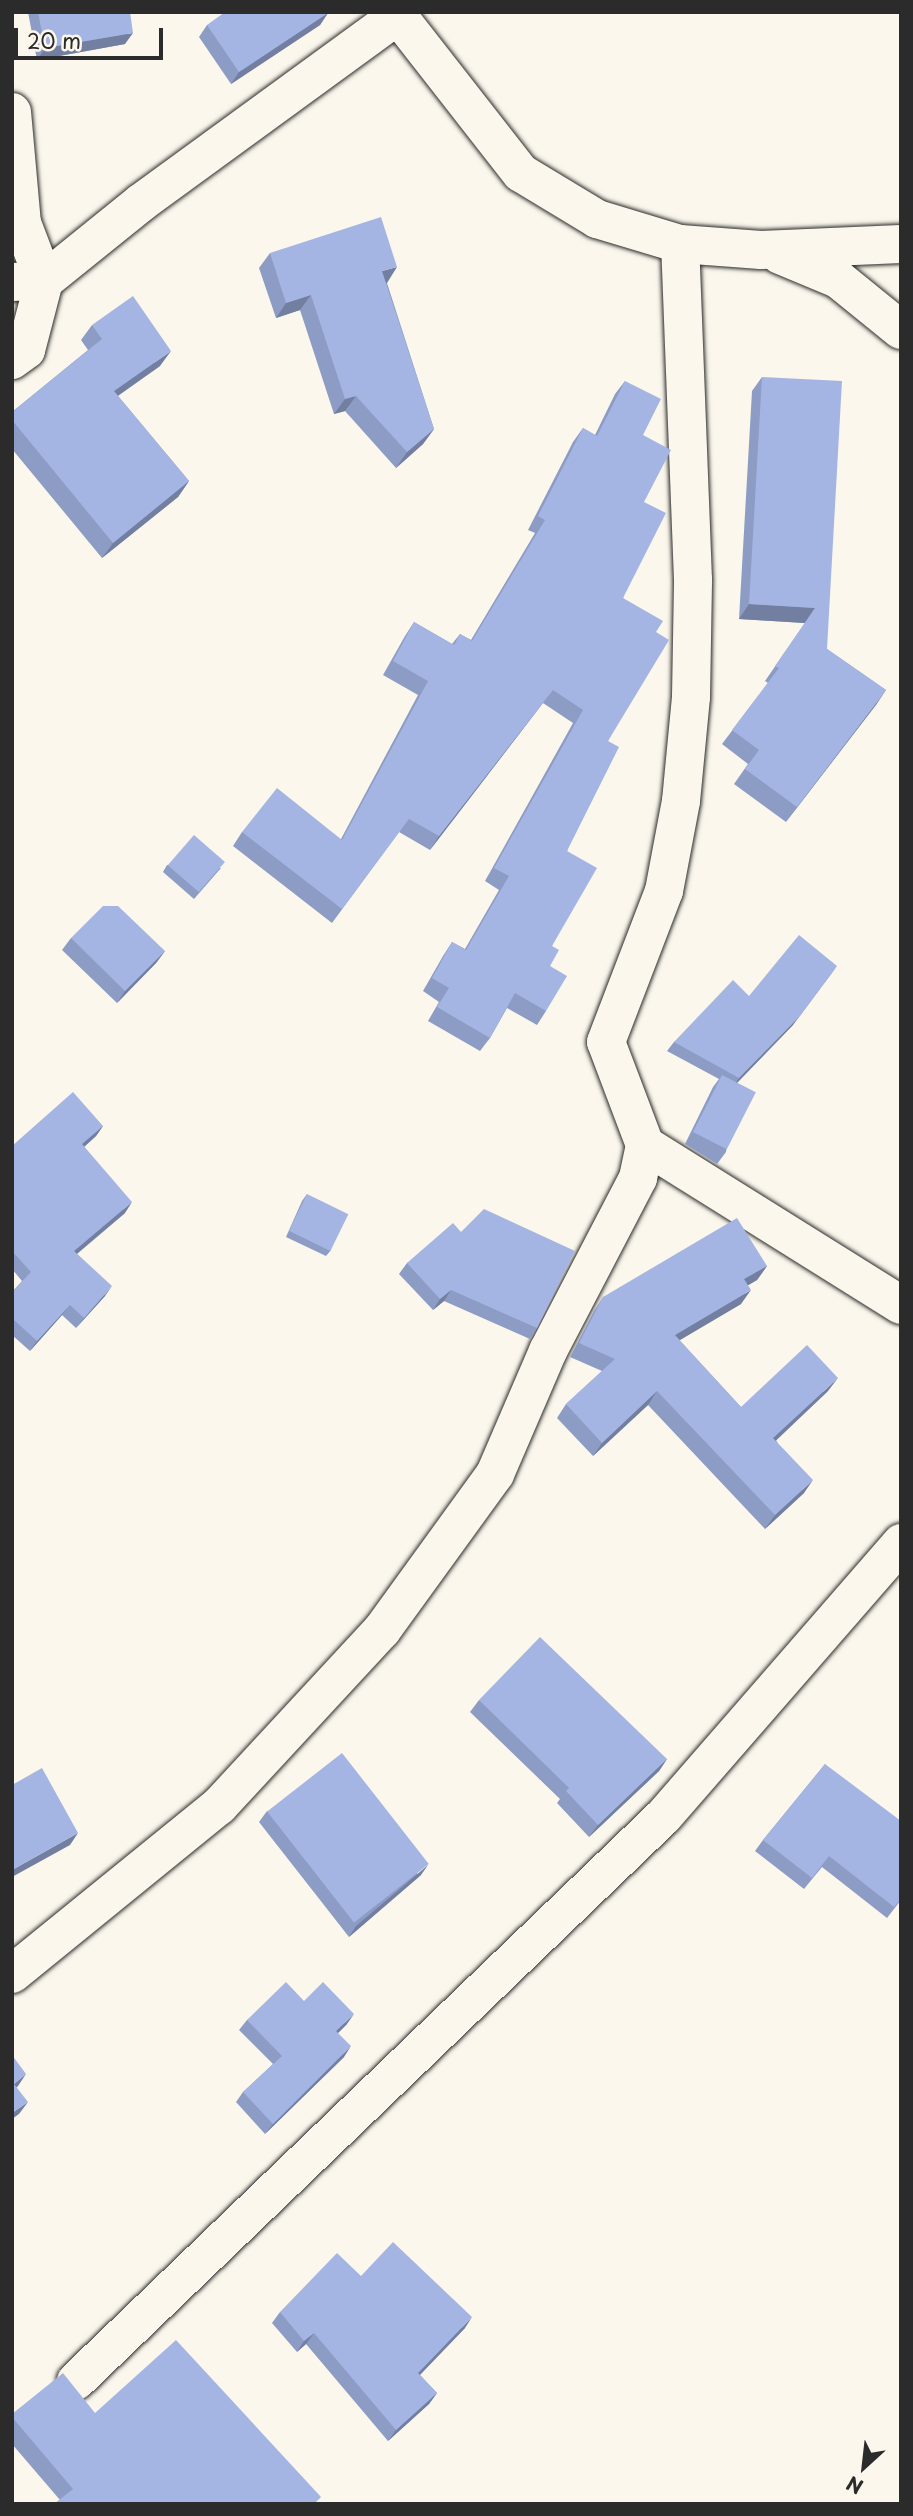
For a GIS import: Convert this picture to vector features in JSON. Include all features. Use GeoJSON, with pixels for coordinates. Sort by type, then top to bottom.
{"type":"FeatureCollection","features":[{"type":"Feature","properties":{"kind":"street"},"geometry":{"type":"LineString","coordinates":[[28,282],[142,202],[396,14],[521,173],[597,219],[680,244],[761,250],[901,244]]}},
{"type":"Feature","properties":{"kind":"street"},"geometry":{"type":"LineString","coordinates":[[12,112],[28,282],[26,350],[12,360]]}},
{"type":"Feature","properties":{"kind":"street"},"geometry":{"type":"LineString","coordinates":[[12,1974],[219,1806],[382,1630],[495,1474],[548,1351],[638,1178],[645,1145],[606,1042],[664,891],[681,801],[691,697],[693,580],[680,244]]}},
{"type":"Feature","properties":{"kind":"street"},"geometry":{"type":"LineString","coordinates":[[761,250],[804,261],[838,279],[901,330]]}},
{"type":"Feature","properties":{"kind":"street"},"geometry":{"type":"LineString","coordinates":[[645,1145],[901,1305]]}},
{"type":"Feature","properties":{"kind":"street"},"geometry":{"type":"LineString","coordinates":[[76,2381],[664,1816],[901,1543]]}},
{"type":"Feature","properties":{"kind":"building"},"geometry":{"type":"Polygon","coordinates":[[[38,12],[130,12],[133,33],[45,48],[38,12]]]}},
{"type":"Feature","properties":{"kind":"building"},"geometry":{"type":"Polygon","coordinates":[[[225,12],[328,13],[239,72],[207,25],[225,12]]]}},
{"type":"Feature","properties":{"kind":"building"},"geometry":{"type":"Polygon","coordinates":[[[381,217],[397,267],[382,271],[434,429],[407,452],[356,396],[345,399],[311,295],[286,303],[270,253],[381,217]]]}},
{"type":"Feature","properties":{"kind":"building"},"geometry":{"type":"Polygon","coordinates":[[[133,296],[171,351],[114,391],[189,481],[113,543],[12,420],[12,412],[102,339],[92,325],[133,296]]]}},
{"type":"Feature","properties":{"kind":"building"},"geometry":{"type":"Polygon","coordinates":[[[762,377],[842,381],[827,649],[886,690],[797,807],[745,769],[759,750],[732,730],[779,668],[775,666],[815,608],[749,604],[762,377]]]}},
{"type":"Feature","properties":{"kind":"building"},"geometry":{"type":"Polygon","coordinates":[[[625,381],[661,399],[643,435],[671,450],[644,502],[666,513],[623,598],[663,621],[656,632],[669,640],[608,741],[619,747],[567,851],[597,868],[552,946],[559,950],[550,966],[567,976],[546,1011],[515,993],[490,1038],[437,1007],[449,988],[432,978],[452,942],[466,950],[509,876],[494,868],[583,710],[553,690],[439,836],[409,819],[342,909],[242,832],[277,788],[342,840],[428,681],[393,661],[414,622],[454,645],[460,634],[472,641],[545,520],[538,516],[583,428],[597,436],[625,381]]]}},
{"type":"Feature","properties":{"kind":"building"},"geometry":{"type":"Polygon","coordinates":[[[194,835],[225,862],[199,892],[168,865],[194,835]]]}},
{"type":"Feature","properties":{"kind":"building"},"geometry":{"type":"Polygon","coordinates":[[[103,906],[118,906],[165,951],[125,991],[71,938],[103,906]]]}},
{"type":"Feature","properties":{"kind":"building"},"geometry":{"type":"Polygon","coordinates":[[[799,935],[837,966],[800,1016],[739,1078],[674,1042],[733,980],[749,996],[799,935]]]}},
{"type":"Feature","properties":{"kind":"building"},"geometry":{"type":"Polygon","coordinates":[[[722,1075],[756,1092],[727,1149],[693,1132],[722,1075]]]}},
{"type":"Feature","properties":{"kind":"building"},"geometry":{"type":"Polygon","coordinates":[[[73,1092],[103,1126],[82,1144],[132,1202],[74,1251],[112,1286],[84,1318],[70,1305],[37,1341],[12,1318],[12,1292],[31,1272],[12,1251],[12,1146],[73,1092]]]}},
{"type":"Feature","properties":{"kind":"building"},"geometry":{"type":"Polygon","coordinates":[[[307,1194],[348,1214],[330,1251],[289,1231],[307,1194]]]}},
{"type":"Feature","properties":{"kind":"building"},"geometry":{"type":"Polygon","coordinates":[[[484,1209],[575,1251],[537,1328],[451,1290],[440,1299],[407,1263],[453,1223],[461,1232],[484,1209]]]}},
{"type":"Feature","properties":{"kind":"building"},"geometry":{"type":"Polygon","coordinates":[[[737,1218],[767,1266],[744,1279],[751,1290],[675,1335],[741,1407],[807,1345],[838,1378],[773,1438],[813,1480],[775,1515],[657,1391],[602,1443],[566,1404],[615,1359],[579,1343],[603,1297],[737,1218]]]}},
{"type":"Feature","properties":{"kind":"building"},"geometry":{"type":"Polygon","coordinates":[[[540,1637],[667,1759],[598,1825],[566,1791],[569,1788],[479,1700],[540,1637]]]}},
{"type":"Feature","properties":{"kind":"building"},"geometry":{"type":"Polygon","coordinates":[[[342,1753],[429,1864],[354,1923],[267,1811],[342,1753]]]}},
{"type":"Feature","properties":{"kind":"building"},"geometry":{"type":"Polygon","coordinates":[[[825,1764],[901,1821],[901,1899],[894,1907],[829,1856],[812,1878],[763,1840],[825,1764]]]}},
{"type":"Feature","properties":{"kind":"building"},"geometry":{"type":"Polygon","coordinates":[[[42,1768],[78,1833],[12,1870],[12,1785],[42,1768]]]}},
{"type":"Feature","properties":{"kind":"building"},"geometry":{"type":"Polygon","coordinates":[[[286,1982],[304,2001],[323,1982],[354,2014],[336,2031],[351,2046],[273,2124],[243,2092],[282,2056],[247,2020],[286,1982]]]}},
{"type":"Feature","properties":{"kind":"building"},"geometry":{"type":"Polygon","coordinates":[[[12,2055],[26,2074],[14,2084],[28,2102],[12,2113],[12,2055]]]}},
{"type":"Feature","properties":{"kind":"building"},"geometry":{"type":"Polygon","coordinates":[[[393,2242],[472,2317],[418,2373],[437,2393],[396,2430],[314,2333],[304,2341],[280,2312],[337,2253],[361,2276],[393,2242]]]}},
{"type":"Feature","properties":{"kind":"building"},"geometry":{"type":"Polygon","coordinates":[[[176,2340],[321,2497],[314,2504],[54,2504],[73,2489],[12,2414],[63,2373],[95,2413],[176,2340]]]}}]}
